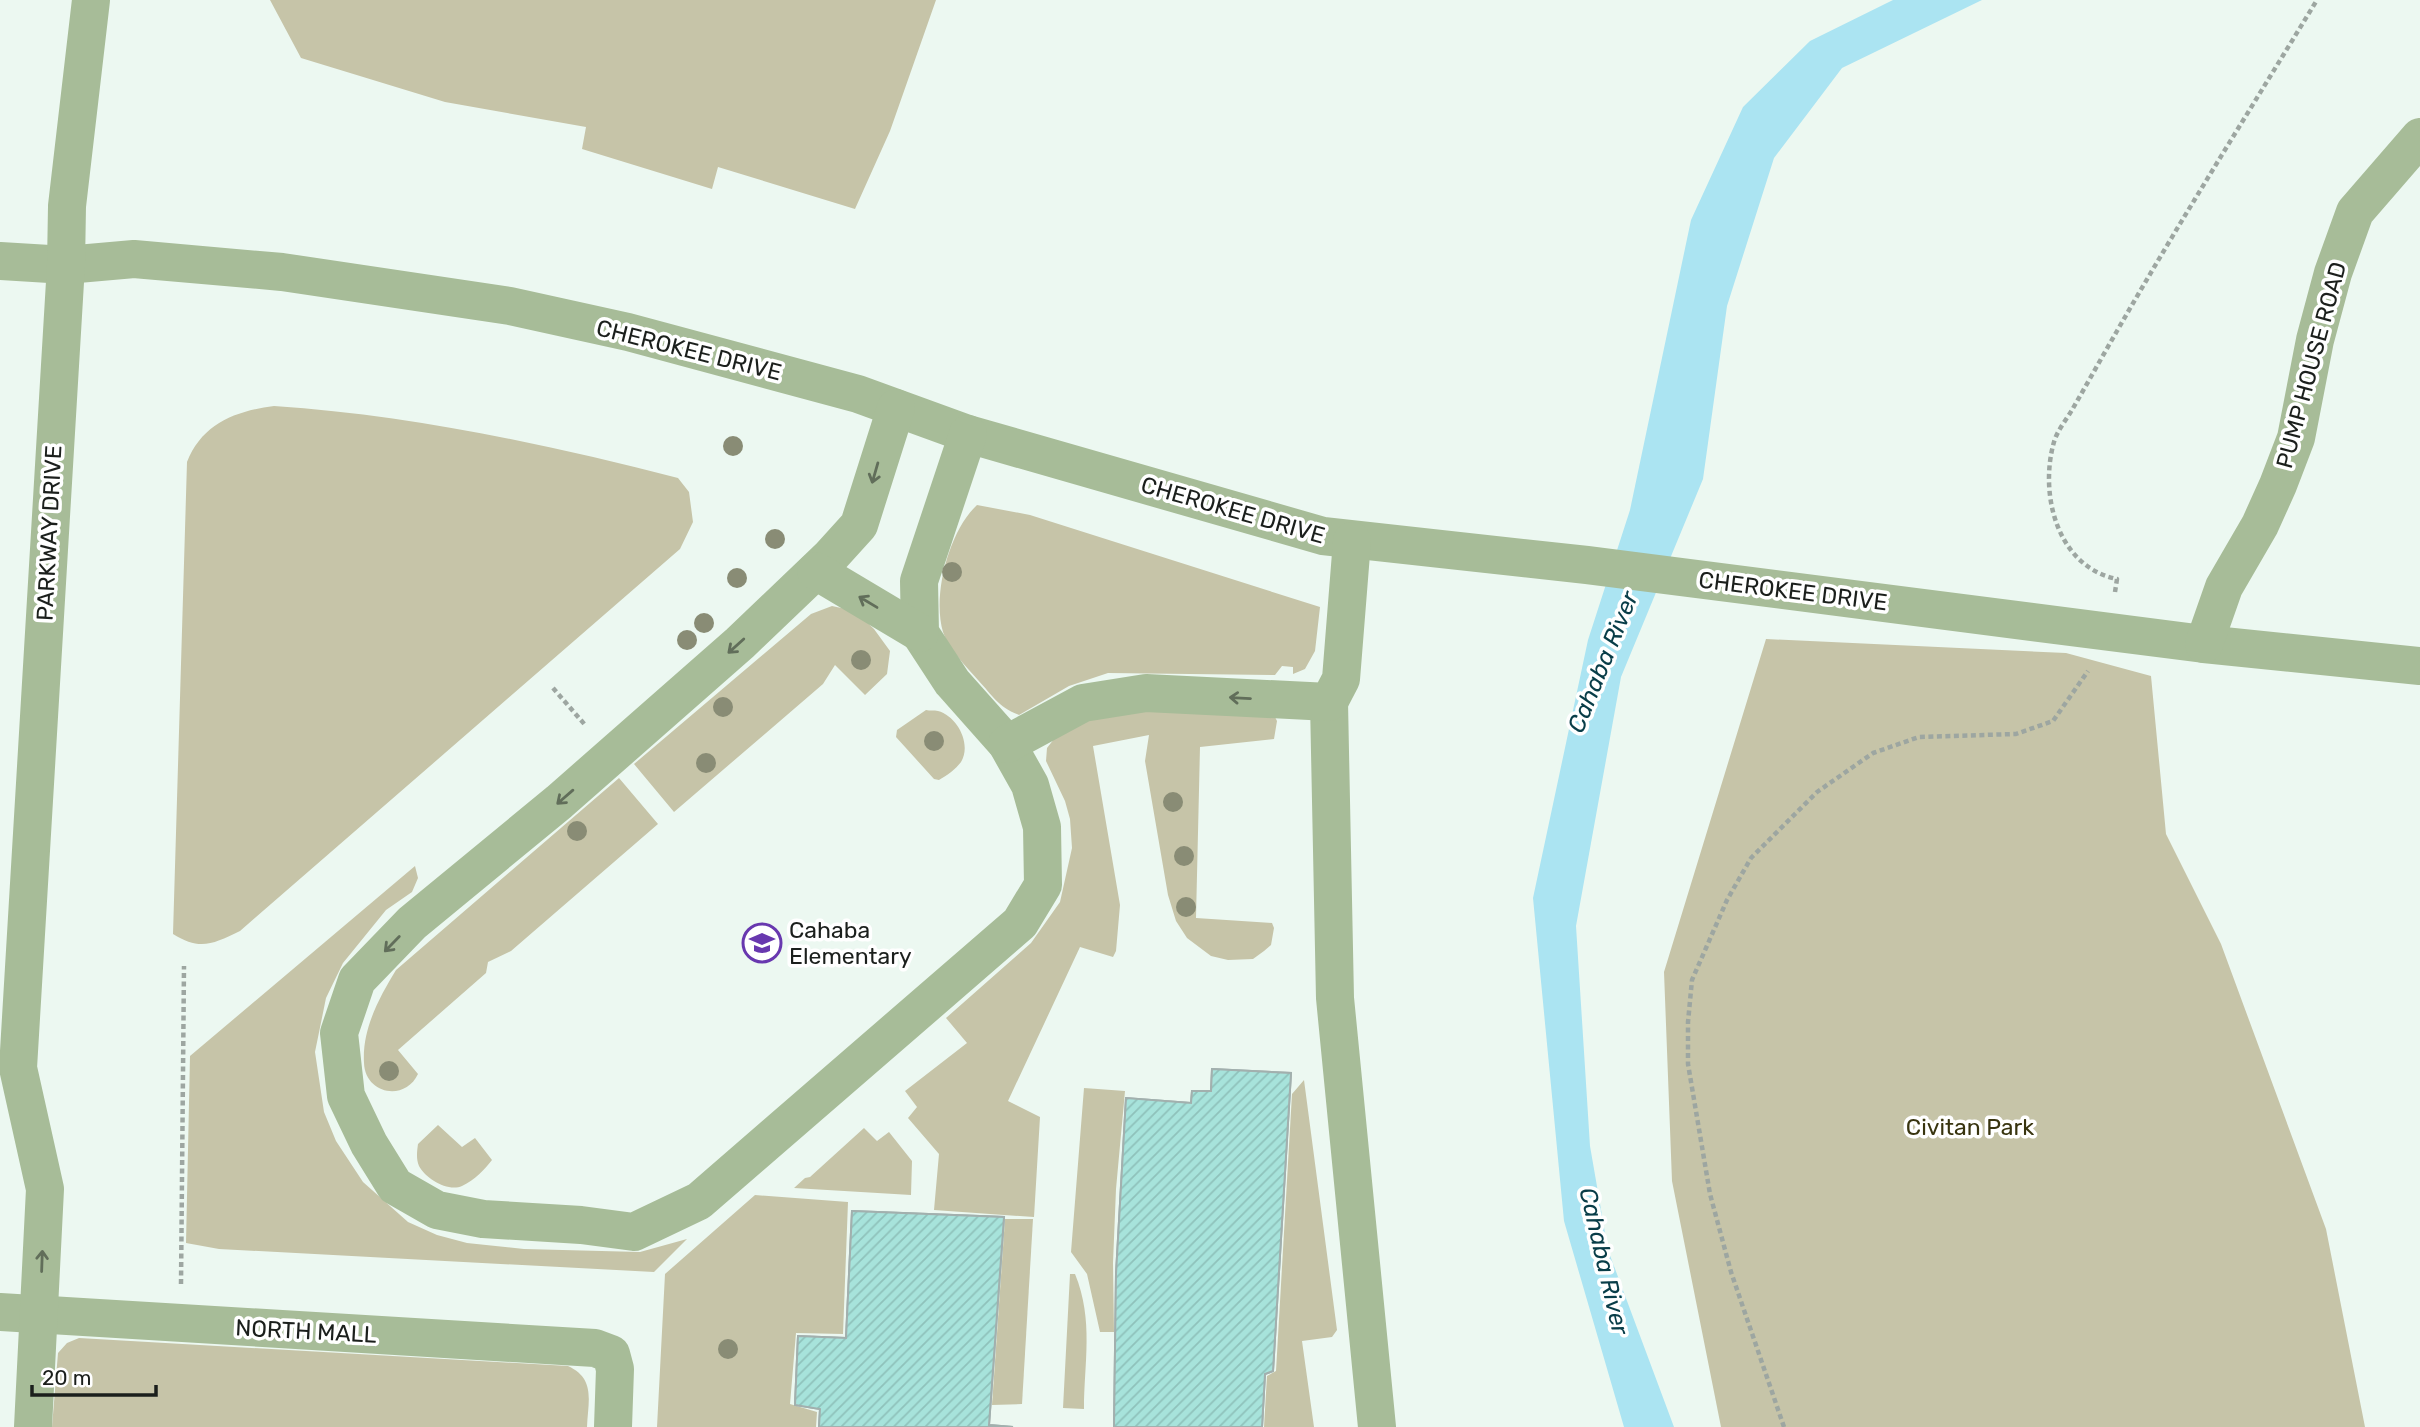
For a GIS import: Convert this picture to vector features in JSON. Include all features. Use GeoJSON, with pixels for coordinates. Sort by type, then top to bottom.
{"type":"FeatureCollection","features":[{"type":"Feature","properties":{"kind":"street","name":"PARKWAY DRIVE"},"geometry":{"type":"LineString","coordinates":[[0,1118],[18,1068],[66,265],[67,206],[91,0]]}},
{"type":"Feature","properties":{"kind":"street","name":"PUMP HOUSE ROAD"},"geometry":{"type":"LineString","coordinates":[[2204,644],[2224,587],[2260,525],[2296,438],[2315,340],[2333,273],[2355,212],[2420,137]]}},
{"type":"Feature","properties":{"kind":"street","name":"CHEROKEE DRIVE"},"geometry":{"type":"LineString","coordinates":[[0,261],[66,265],[134,260],[268,271],[510,306],[628,332],[858,394],[968,434],[1310,533],[1352,541],[1587,565],[2204,644],[2420,666]]}},
{"type":"Feature","properties":{"kind":"street"},"geometry":{"type":"LineString","coordinates":[[816,571],[920,633],[952,682],[1007,744],[1030,785],[1042,827],[1043,885],[1020,923],[699,1201],[634,1232],[581,1225],[483,1219],[437,1210],[395,1186],[369,1144],[346,1096],[339,1033],[356,980],[412,923],[612,756],[740,643],[816,571],[859,525],[896,408]]}},
{"type":"Feature","properties":{"kind":"street"},"geometry":{"type":"LineString","coordinates":[[920,633],[919,581],[968,434]]}},
{"type":"Feature","properties":{"kind":"street"},"geometry":{"type":"LineString","coordinates":[[1007,744],[1083,703],[1146,693],[1319,701],[1341,679],[1352,541]]}},
{"type":"Feature","properties":{"kind":"street"},"geometry":{"type":"LineString","coordinates":[[1319,701],[1335,998],[1377,1427]]}},
{"type":"Feature","properties":{"kind":"street","name":"PARKWAY DRIVE"},"geometry":{"type":"LineString","coordinates":[[18,1068],[46,1189],[33,1427]]}},
{"type":"Feature","properties":{"kind":"street","name":"NORTH MALL"},"geometry":{"type":"LineString","coordinates":[[0,1312],[595,1348],[611,1354],[615,1369],[613,1427]]}},
{"type":"Feature","properties":{"kind":"path"},"geometry":{"type":"LineString","coordinates":[[1784,1427],[1731,1272],[1710,1194],[1688,1064],[1692,980],[1727,900],[1752,858],[1817,792],[1873,753],[1919,737],[2016,734],[2053,721],[2092,665],[2108,665],[2117,579],[2099,576],[2080,561],[2060,535],[2052,512],[2048,472],[2054,440],[2130,308],[2317,0]]}},
{"type":"Feature","properties":{"kind":"path"},"geometry":{"type":"LineString","coordinates":[[553,688],[612,756]]}},
{"type":"Feature","properties":{"kind":"path"},"geometry":{"type":"LineString","coordinates":[[180,1323],[184,966]]}},
{"type":"Feature","properties":{"kind":"green space"},"geometry":{"type":"Polygon","coordinates":[[[270,0],[936,0],[890,131],[855,209],[718,167],[712,189],[582,149],[586,127],[445,102],[301,58],[270,0]]]}},
{"type":"Feature","properties":{"kind":"green space"},"geometry":{"type":"Polygon","coordinates":[[[274,406],[376,416],[478,433],[678,478],[689,492],[693,522],[680,549],[240,931],[206,944],[191,943],[173,934],[187,462],[201,438],[211,429],[233,416],[274,406]]]}},
{"type":"Feature","properties":{"kind":"green space"},"geometry":{"type":"Polygon","coordinates":[[[977,505],[1030,515],[1320,607],[1315,651],[1305,669],[1293,674],[1293,667],[1282,666],[1275,675],[1108,673],[1069,686],[1019,715],[1001,705],[954,651],[943,632],[940,617],[945,564],[958,531],[977,505]]]}},
{"type":"Feature","properties":{"kind":"green space"},"geometry":{"type":"Polygon","coordinates":[[[832,606],[855,611],[874,629],[890,651],[887,674],[865,695],[835,665],[823,684],[674,812],[634,764],[811,614],[832,606]]]}},
{"type":"Feature","properties":{"kind":"green space","name":"Civitan Park"},"geometry":{"type":"Polygon","coordinates":[[[1766,639],[2066,653],[2151,676],[2166,834],[2221,944],[2326,1229],[2365,1427],[1721,1427],[1672,1181],[1664,972],[1766,639]]]}},
{"type":"Feature","properties":{"kind":"green space"},"geometry":{"type":"Polygon","coordinates":[[[1125,704],[1273,713],[1277,721],[1274,739],[1200,747],[1196,918],[1272,923],[1274,928],[1271,945],[1253,959],[1228,960],[1211,956],[1187,938],[1176,921],[1168,895],[1145,761],[1149,735],[1093,746],[1120,905],[1116,951],[1113,957],[1080,947],[1008,1101],[1040,1117],[1034,1217],[934,1210],[939,1154],[908,1118],[917,1107],[905,1091],[967,1043],[946,1018],[1031,943],[1060,902],[1072,848],[1070,819],[1065,801],[1046,761],[1047,748],[1061,730],[1125,704]]]}},
{"type":"Feature","properties":{"kind":"green space"},"geometry":{"type":"Polygon","coordinates":[[[926,710],[945,714],[957,725],[964,739],[961,762],[939,780],[934,779],[896,737],[897,730],[926,710]]]}},
{"type":"Feature","properties":{"kind":"green space"},"geometry":{"type":"Polygon","coordinates":[[[619,778],[658,824],[511,951],[488,962],[486,973],[398,1050],[418,1074],[412,1083],[395,1091],[386,1091],[371,1082],[364,1063],[366,1038],[378,1003],[396,970],[619,778]]]}},
{"type":"Feature","properties":{"kind":"green space"},"geometry":{"type":"Polygon","coordinates":[[[415,866],[418,878],[412,892],[386,910],[343,963],[326,998],[315,1052],[324,1112],[336,1141],[363,1182],[408,1222],[437,1235],[467,1243],[524,1249],[640,1252],[687,1239],[654,1272],[219,1249],[186,1243],[190,1056],[415,866]]]}},
{"type":"Feature","properties":{"kind":"green space"},"geometry":{"type":"Polygon","coordinates":[[[1304,1080],[1337,1330],[1332,1337],[1302,1341],[1314,1427],[1264,1427],[1267,1376],[1276,1371],[1292,1094],[1304,1080]]]}},
{"type":"Feature","properties":{"kind":"green space"},"geometry":{"type":"Polygon","coordinates":[[[1084,1088],[1125,1091],[1116,1189],[1114,1332],[1100,1332],[1087,1274],[1071,1252],[1084,1088]]]}},
{"type":"Feature","properties":{"kind":"green space"},"geometry":{"type":"Polygon","coordinates":[[[438,1125],[462,1147],[475,1138],[492,1160],[471,1181],[462,1186],[444,1186],[419,1166],[418,1144],[438,1125]]]}},
{"type":"Feature","properties":{"kind":"green space"},"geometry":{"type":"Polygon","coordinates":[[[864,1128],[877,1141],[889,1132],[912,1161],[911,1195],[794,1188],[810,1177],[864,1128]]]}},
{"type":"Feature","properties":{"kind":"green space"},"geometry":{"type":"Polygon","coordinates":[[[755,1195],[848,1202],[843,1334],[796,1333],[790,1404],[817,1412],[816,1427],[657,1427],[665,1274],[755,1195]]]}},
{"type":"Feature","properties":{"kind":"green space"},"geometry":{"type":"Polygon","coordinates":[[[1005,1219],[1033,1219],[1022,1404],[992,1405],[1005,1219]]]}},
{"type":"Feature","properties":{"kind":"green space"},"geometry":{"type":"Polygon","coordinates":[[[1070,1274],[1075,1274],[1081,1291],[1086,1325],[1084,1409],[1063,1408],[1070,1274]]]}},
{"type":"Feature","properties":{"kind":"green space"},"geometry":{"type":"Polygon","coordinates":[[[79,1338],[568,1366],[577,1371],[587,1384],[587,1427],[52,1427],[58,1353],[67,1343],[79,1338]]]}},
{"type":"Feature","properties":{"kind":"water","name":"Cahaba River"},"geometry":{"type":"Polygon","coordinates":[[[1893,0],[1982,0],[1842,68],[1774,158],[1727,306],[1703,479],[1621,677],[1576,926],[1590,1146],[1608,1250],[1674,1427],[1624,1427],[1564,1221],[1533,898],[1588,640],[1630,510],[1691,220],[1743,107],[1810,41],[1893,0]]]}},
{"type":"Feature","properties":{"kind":"building"},"geometry":{"type":"Polygon","coordinates":[[[1212,1069],[1291,1073],[1273,1371],[1265,1374],[1262,1427],[1114,1427],[1116,1274],[1126,1098],[1191,1103],[1192,1091],[1211,1091],[1212,1069]]]}},
{"type":"Feature","properties":{"kind":"building"},"geometry":{"type":"Polygon","coordinates":[[[1212,1069],[1291,1073],[1273,1371],[1265,1374],[1262,1427],[1114,1427],[1116,1274],[1126,1098],[1191,1103],[1192,1091],[1211,1091],[1212,1069]]]}},
{"type":"Feature","properties":{"kind":"building"},"geometry":{"type":"Polygon","coordinates":[[[852,1211],[1004,1217],[989,1425],[1013,1427],[819,1427],[820,1409],[795,1405],[798,1336],[846,1338],[852,1211]]]}},
{"type":"Feature","properties":{"kind":"building"},"geometry":{"type":"Polygon","coordinates":[[[852,1211],[1004,1217],[989,1425],[1013,1427],[819,1427],[820,1409],[795,1405],[798,1336],[846,1338],[852,1211]]]}},
{"type":"Feature","properties":{"kind":"place","name":"Cahaba Elementary"},"geometry":{"type":"Point","coordinates":[762,943]}}]}
